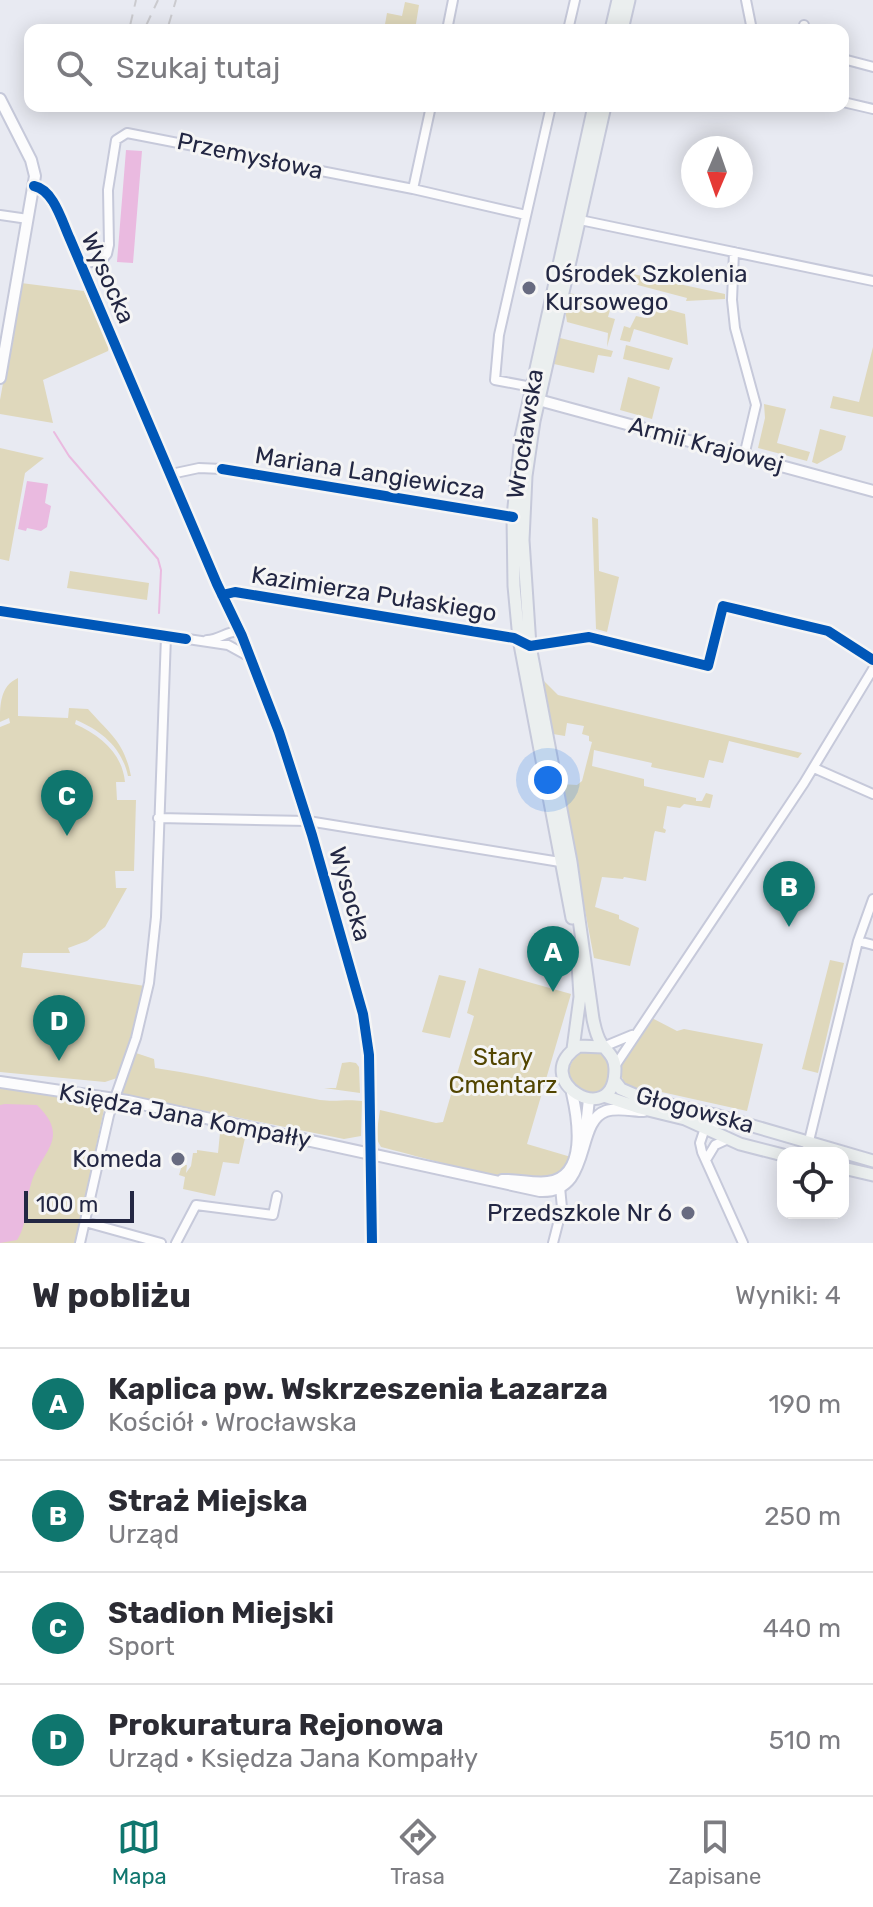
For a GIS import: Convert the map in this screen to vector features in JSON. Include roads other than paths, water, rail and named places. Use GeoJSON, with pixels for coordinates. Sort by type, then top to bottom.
{"type":"FeatureCollection","features":[{"type":"Feature","properties":{"kind":"main road"},"geometry":{"type":"LineString","coordinates":[[612,24],[618,0]]}},
{"type":"Feature","properties":{"kind":"main road"},"geometry":{"type":"LineString","coordinates":[[623,24],[629,0]]}},
{"type":"Feature","properties":{"kind":"main road","name":"Wrocławska"},"geometry":{"type":"LineString","coordinates":[[573,1049],[580,997],[575,931],[519,639],[514,586],[518,517],[535,393],[593,112]]}},
{"type":"Feature","properties":{"kind":"main road","name":"Wrocławska"},"geometry":{"type":"LineString","coordinates":[[535,393],[580,220],[604,112]]}},
{"type":"Feature","properties":{"kind":"main road","name":"Wrocławska"},"geometry":{"type":"LineString","coordinates":[[518,517],[530,646],[571,862],[593,1019],[603,1047]]}},
{"type":"Feature","properties":{"kind":"main road"},"geometry":{"type":"LineString","coordinates":[[583,1045],[603,1047],[612,1056],[615,1067],[614,1080],[604,1096],[589,1099],[572,1093],[563,1073],[573,1049],[583,1045]]}},
{"type":"Feature","properties":{"kind":"main road","name":"Głogowska"},"geometry":{"type":"LineString","coordinates":[[614,1080],[621,1089],[644,1099],[732,1120],[804,1147]]}},
{"type":"Feature","properties":{"kind":"main road","name":"Głogowska"},"geometry":{"type":"LineString","coordinates":[[604,1096],[647,1111],[678,1117],[728,1139],[777,1153]]}},
{"type":"Feature","properties":{"kind":"main road","name":"Głogowska"},"geometry":{"type":"LineString","coordinates":[[849,1156],[873,1161]]}},
{"type":"Feature","properties":{"kind":"main road"},"geometry":{"type":"LineString","coordinates":[[849,1169],[873,1175]]}},
{"type":"Feature","properties":{"kind":"street"},"geometry":{"type":"LineString","coordinates":[[448,24],[453,0]]}},
{"type":"Feature","properties":{"kind":"street"},"geometry":{"type":"LineString","coordinates":[[569,24],[575,0]]}},
{"type":"Feature","properties":{"kind":"street"},"geometry":{"type":"LineString","coordinates":[[746,0],[751,24]]}},
{"type":"Feature","properties":{"kind":"street"},"geometry":{"type":"LineString","coordinates":[[849,61],[873,67]]}},
{"type":"Feature","properties":{"kind":"street","name":"Wysocka"},"geometry":{"type":"LineString","coordinates":[[0,99],[33,166],[34,186],[45,190],[50,197],[81,264],[231,614],[234,639],[248,656],[279,732],[308,821],[366,1028],[372,1243]]}},
{"type":"Feature","properties":{"kind":"street"},"geometry":{"type":"LineString","coordinates":[[849,103],[873,109]]}},
{"type":"Feature","properties":{"kind":"street"},"geometry":{"type":"LineString","coordinates":[[413,189],[430,112]]}},
{"type":"Feature","properties":{"kind":"street"},"geometry":{"type":"LineString","coordinates":[[535,393],[495,380],[499,335],[550,112]]}},
{"type":"Feature","properties":{"kind":"street","name":"Przemysłowa"},"geometry":{"type":"LineString","coordinates":[[81,264],[102,260],[107,254],[111,159],[116,140],[127,133],[413,189],[526,215]]}},
{"type":"Feature","properties":{"kind":"street"},"geometry":{"type":"LineString","coordinates":[[1,372],[34,186]]}},
{"type":"Feature","properties":{"kind":"street"},"geometry":{"type":"LineString","coordinates":[[0,215],[28,219]]}},
{"type":"Feature","properties":{"kind":"street"},"geometry":{"type":"LineString","coordinates":[[580,220],[873,281]]}},
{"type":"Feature","properties":{"kind":"street"},"geometry":{"type":"LineString","coordinates":[[734,252],[732,300],[735,328],[756,405],[744,456]]}},
{"type":"Feature","properties":{"kind":"street","name":"Armii Krajowej"},"geometry":{"type":"LineString","coordinates":[[535,393],[873,491]]}},
{"type":"Feature","properties":{"kind":"street","name":"Mariana Langiewicza"},"geometry":{"type":"LineString","coordinates":[[171,474],[199,468],[222,469],[518,517]]}},
{"type":"Feature","properties":{"kind":"street","name":"Kazimierza Pułaskiego"},"geometry":{"type":"LineString","coordinates":[[222,595],[235,592],[519,639]]}},
{"type":"Feature","properties":{"kind":"street"},"geometry":{"type":"LineString","coordinates":[[519,639],[530,646],[589,637],[708,666],[723,606],[828,631],[873,660]]}},
{"type":"Feature","properties":{"kind":"street"},"geometry":{"type":"LineString","coordinates":[[0,613],[186,639],[234,639]]}},
{"type":"Feature","properties":{"kind":"street"},"geometry":{"type":"LineString","coordinates":[[80,1243],[115,1099],[136,1038],[149,983],[156,917],[166,636]]}},
{"type":"Feature","properties":{"kind":"street"},"geometry":{"type":"LineString","coordinates":[[615,1067],[814,768],[873,669]]}},
{"type":"Feature","properties":{"kind":"street"},"geometry":{"type":"LineString","coordinates":[[814,768],[873,794]]}},
{"type":"Feature","properties":{"kind":"street"},"geometry":{"type":"LineString","coordinates":[[158,818],[308,821],[560,862]]}},
{"type":"Feature","properties":{"kind":"street"},"geometry":{"type":"LineString","coordinates":[[807,1147],[858,941],[873,899]]}},
{"type":"Feature","properties":{"kind":"street"},"geometry":{"type":"LineString","coordinates":[[858,941],[873,945]]}},
{"type":"Feature","properties":{"kind":"street"},"geometry":{"type":"LineString","coordinates":[[603,1047],[636,1032]]}},
{"type":"Feature","properties":{"kind":"street","name":"Księdza Jana Kompałły"},"geometry":{"type":"LineString","coordinates":[[0,1082],[115,1099],[533,1190],[548,1191],[556,1184]]}},
{"type":"Feature","properties":{"kind":"street"},"geometry":{"type":"LineString","coordinates":[[556,1184],[568,1169],[578,1143],[579,1125],[572,1093]]}},
{"type":"Feature","properties":{"kind":"street"},"geometry":{"type":"LineString","coordinates":[[583,1146],[589,1099]]}},
{"type":"Feature","properties":{"kind":"street"},"geometry":{"type":"LineString","coordinates":[[556,1184],[573,1175],[594,1122],[602,1113],[611,1110],[647,1111]]}},
{"type":"Feature","properties":{"kind":"street"},"geometry":{"type":"LineString","coordinates":[[732,1120],[705,1128],[700,1143],[743,1243]]}},
{"type":"Feature","properties":{"kind":"street"},"geometry":{"type":"LineString","coordinates":[[706,1160],[715,1145],[728,1139]]}},
{"type":"Feature","properties":{"kind":"street"},"geometry":{"type":"LineString","coordinates":[[553,1243],[562,1208],[556,1184]]}},
{"type":"Feature","properties":{"kind":"street"},"geometry":{"type":"LineString","coordinates":[[176,1243],[196,1205],[273,1215],[277,1196]]}},
{"type":"Feature","properties":{"kind":"street"},"geometry":{"type":"LineString","coordinates":[[85,1222],[161,1243]]}},
{"type":"Feature","properties":{"kind":"waterway"},"geometry":{"type":"LineString","coordinates":[[54,432],[69,456],[158,559],[161,570],[159,613]]}},
{"type":"Feature","properties":{"kind":"railway"},"geometry":{"type":"LineString","coordinates":[[130,24],[136,0]]}},
{"type":"Feature","properties":{"kind":"railway"},"geometry":{"type":"LineString","coordinates":[[147,24],[158,0]]}},
{"type":"Feature","properties":{"kind":"railway"},"geometry":{"type":"LineString","coordinates":[[169,24],[176,0]]}},
{"type":"Feature","properties":{"kind":"place","name":"Ośrodek Szkolenia Kursowego"},"geometry":{"type":"Point","coordinates":[529,288]}},
{"type":"Feature","properties":{"kind":"place","name":"Stadion Miejski"},"geometry":{"type":"Point","coordinates":[67,836]}},
{"type":"Feature","properties":{"kind":"place","name":"Straż Miejska"},"geometry":{"type":"Point","coordinates":[789,927]}},
{"type":"Feature","properties":{"kind":"place","name":"Kaplica pw. Wskrzeszenia Łazarza"},"geometry":{"type":"Point","coordinates":[553,992]}},
{"type":"Feature","properties":{"kind":"place","name":"Prokuratura Rejonowa"},"geometry":{"type":"Point","coordinates":[59,1061]}},
{"type":"Feature","properties":{"kind":"place","name":"Komeda"},"geometry":{"type":"Point","coordinates":[178,1159]}},
{"type":"Feature","properties":{"kind":"place","name":"Przedszkole Nr 6"},"geometry":{"type":"Point","coordinates":[688,1213]}},
{"type":"Feature","properties":{"kind":"park label","name":"Stary Cmentarz"},"geometry":{"type":"Point","coordinates":[503,1071]}}]}
